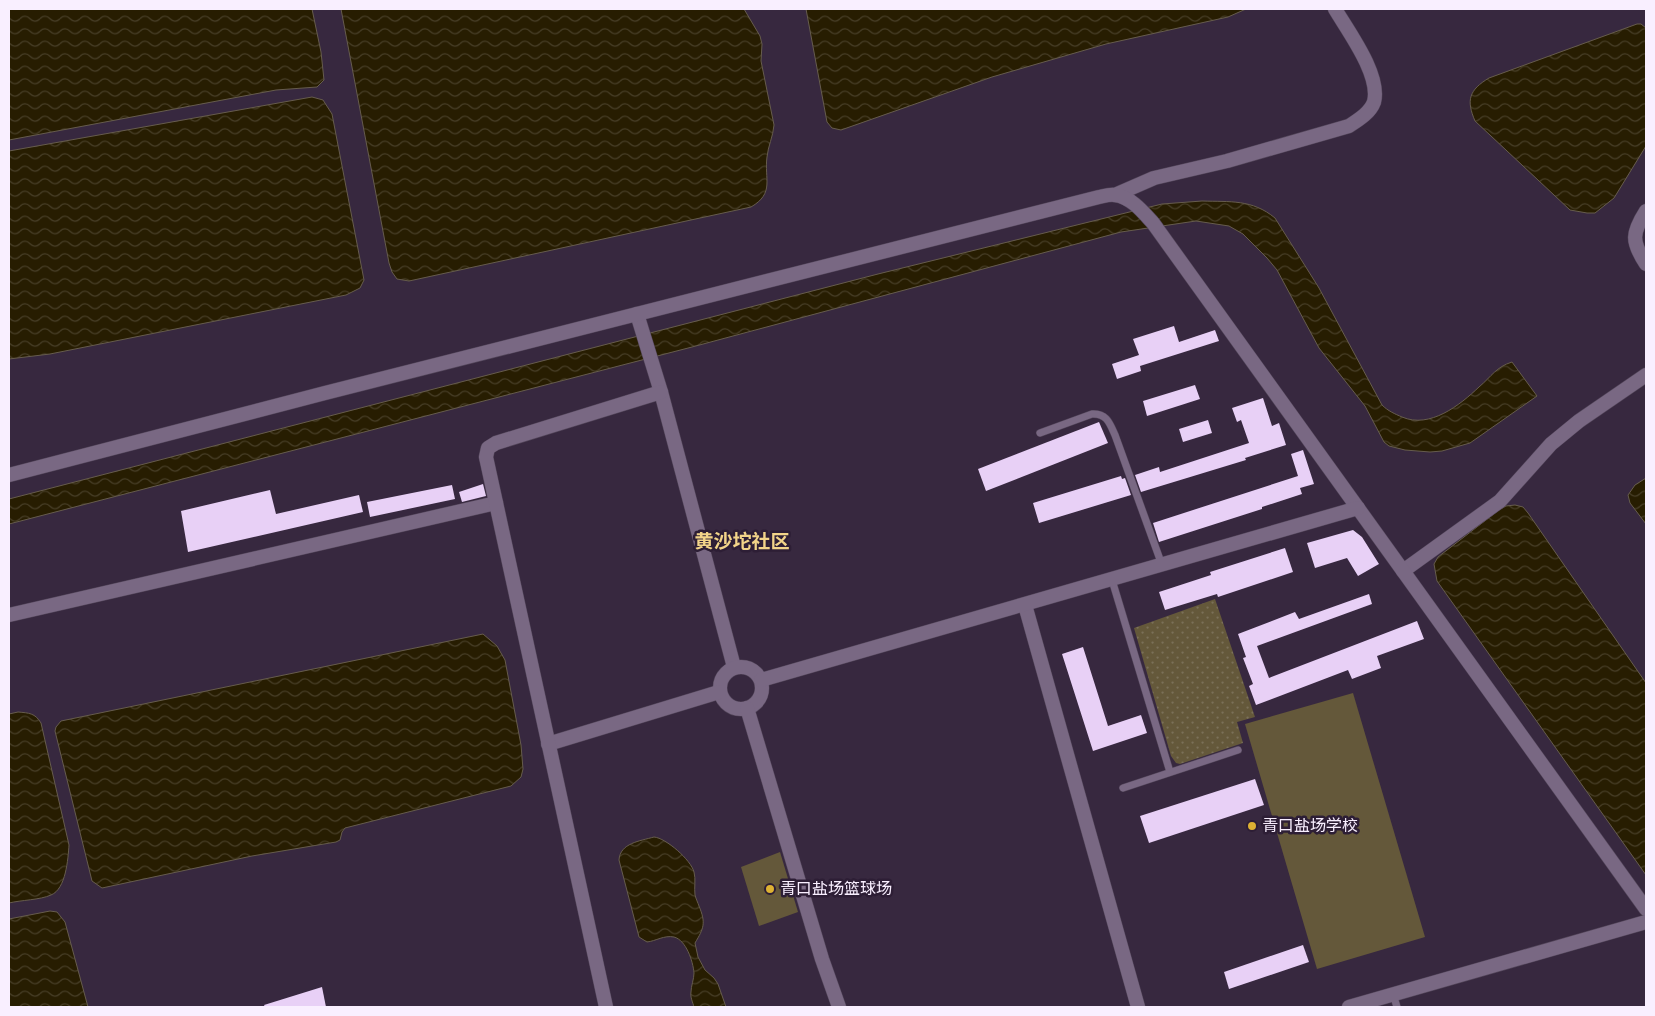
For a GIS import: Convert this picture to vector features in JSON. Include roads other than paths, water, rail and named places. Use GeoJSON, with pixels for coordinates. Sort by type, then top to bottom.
{"type":"FeatureCollection","features":[{"type":"Feature","properties":{"kind":"street"},"geometry":{"type":"LineString","coordinates":[[9,475],[1099,197],[1115,195],[1154,178],[1227,161],[1349,126],[1360,119],[1371,108],[1375,94],[1372,75],[1335,9]]}},
{"type":"Feature","properties":{"kind":"street"},"geometry":{"type":"LineString","coordinates":[[1115,195],[1130,201],[1153,223],[1646,909]]}},
{"type":"Feature","properties":{"kind":"street"},"geometry":{"type":"LineString","coordinates":[[1646,211],[1637,226],[1635,238],[1639,254],[1646,264]]}},
{"type":"Feature","properties":{"kind":"street"},"geometry":{"type":"LineString","coordinates":[[637,314],[661,392],[734,667]]}},
{"type":"Feature","properties":{"kind":"street"},"geometry":{"type":"LineString","coordinates":[[1404,571],[1500,501],[1551,444],[1579,421],[1646,375]]}},
{"type":"Feature","properties":{"kind":"street"},"geometry":{"type":"LineString","coordinates":[[606,1007],[486,457],[488,448],[496,443],[661,392]]}},
{"type":"Feature","properties":{"kind":"street"},"geometry":{"type":"LineString","coordinates":[[9,615],[496,503]]}},
{"type":"Feature","properties":{"kind":"street"},"geometry":{"type":"LineString","coordinates":[[761,680],[1358,508]]}},
{"type":"Feature","properties":{"kind":"street"},"geometry":{"type":"LineString","coordinates":[[1025,605],[1138,1007]]}},
{"type":"Feature","properties":{"kind":"street"},"geometry":{"type":"LineString","coordinates":[[734,667],[747,667],[753,670],[761,680],[762,692],[753,706],[742,709],[730,706],[722,698],[720,680],[724,674],[734,667]]}},
{"type":"Feature","properties":{"kind":"street"},"geometry":{"type":"LineString","coordinates":[[548,744],[720,692]]}},
{"type":"Feature","properties":{"kind":"street"},"geometry":{"type":"LineString","coordinates":[[748,708],[822,959],[839,1007]]}},
{"type":"Feature","properties":{"kind":"street"},"geometry":{"type":"LineString","coordinates":[[1349,1007],[1395,1001],[1646,922]]}},
{"type":"Feature","properties":{"kind":"lane"},"geometry":{"type":"LineString","coordinates":[[1040,433],[1092,414],[1100,414],[1108,420],[1162,565]]}},
{"type":"Feature","properties":{"kind":"lane"},"geometry":{"type":"LineString","coordinates":[[1112,580],[1170,772]]}},
{"type":"Feature","properties":{"kind":"lane"},"geometry":{"type":"LineString","coordinates":[[1123,788],[1238,750]]}},
{"type":"Feature","properties":{"kind":"water"},"geometry":{"type":"Polygon","coordinates":[[[9,9],[312,9],[321,52],[324,80],[317,87],[276,90],[9,140],[9,9]]]}},
{"type":"Feature","properties":{"kind":"water"},"geometry":{"type":"Polygon","coordinates":[[[341,9],[744,9],[760,36],[762,44],[761,61],[774,125],[766,165],[766,191],[758,202],[751,207],[409,281],[397,279],[389,263],[341,9]]]}},
{"type":"Feature","properties":{"kind":"water"},"geometry":{"type":"Polygon","coordinates":[[[806,9],[1246,9],[1228,17],[1106,44],[992,77],[841,130],[832,128],[827,122],[806,9]]]}},
{"type":"Feature","properties":{"kind":"water"},"geometry":{"type":"Polygon","coordinates":[[[1641,24],[1646,28],[1646,146],[1614,198],[1595,213],[1570,210],[1475,121],[1472,114],[1471,96],[1473,91],[1482,82],[1489,78],[1641,24]]]}},
{"type":"Feature","properties":{"kind":"water"},"geometry":{"type":"Polygon","coordinates":[[[312,97],[323,100],[332,114],[364,280],[360,288],[346,295],[50,354],[9,359],[9,151],[312,97]]]}},
{"type":"Feature","properties":{"kind":"water"},"geometry":{"type":"Polygon","coordinates":[[[1202,201],[1231,202],[1258,207],[1275,218],[1319,288],[1382,405],[1392,412],[1413,420],[1434,418],[1454,408],[1498,369],[1512,362],[1537,396],[1470,443],[1442,451],[1430,452],[1405,450],[1389,446],[1384,442],[1365,406],[1319,348],[1277,270],[1267,258],[1243,234],[1229,226],[1196,221],[1121,232],[692,347],[9,524],[9,499],[878,274],[1162,204],[1202,201]]]}},
{"type":"Feature","properties":{"kind":"water"},"geometry":{"type":"Polygon","coordinates":[[[1646,478],[1646,524],[1630,503],[1628,495],[1635,485],[1646,478]]]}},
{"type":"Feature","properties":{"kind":"water"},"geometry":{"type":"Polygon","coordinates":[[[1515,505],[1523,507],[1528,513],[1646,683],[1646,875],[1437,581],[1434,564],[1438,557],[1499,510],[1506,506],[1515,505]]]}},
{"type":"Feature","properties":{"kind":"water"},"geometry":{"type":"Polygon","coordinates":[[[483,634],[497,646],[505,660],[521,745],[523,769],[521,777],[511,786],[345,828],[340,840],[336,842],[252,856],[102,888],[92,881],[55,731],[61,721],[483,634]]]}},
{"type":"Feature","properties":{"kind":"water"},"geometry":{"type":"Polygon","coordinates":[[[18,712],[31,714],[41,723],[69,845],[65,873],[56,892],[41,898],[9,903],[9,714],[18,712]]]}},
{"type":"Feature","properties":{"kind":"water"},"geometry":{"type":"Polygon","coordinates":[[[654,837],[665,841],[677,850],[692,867],[695,878],[695,895],[703,921],[702,929],[695,943],[698,957],[705,970],[718,984],[726,1007],[694,1007],[691,994],[694,973],[688,952],[682,942],[674,937],[667,937],[647,942],[639,937],[619,860],[620,854],[627,846],[654,837]]]}},
{"type":"Feature","properties":{"kind":"water"},"geometry":{"type":"Polygon","coordinates":[[[50,911],[57,912],[65,922],[88,1007],[9,1007],[9,919],[50,911]]]}},
{"type":"Feature","properties":{"kind":"place","name":"青口盐场学校"},"geometry":{"type":"Point","coordinates":[1252,826]}},
{"type":"Feature","properties":{"kind":"place","name":"青口盐场篮球场"},"geometry":{"type":"Point","coordinates":[770,889]}},
{"type":"Feature","properties":{"kind":"district","name":"黄沙坨社区"},"geometry":{"type":"Point","coordinates":[742,542]}}]}
